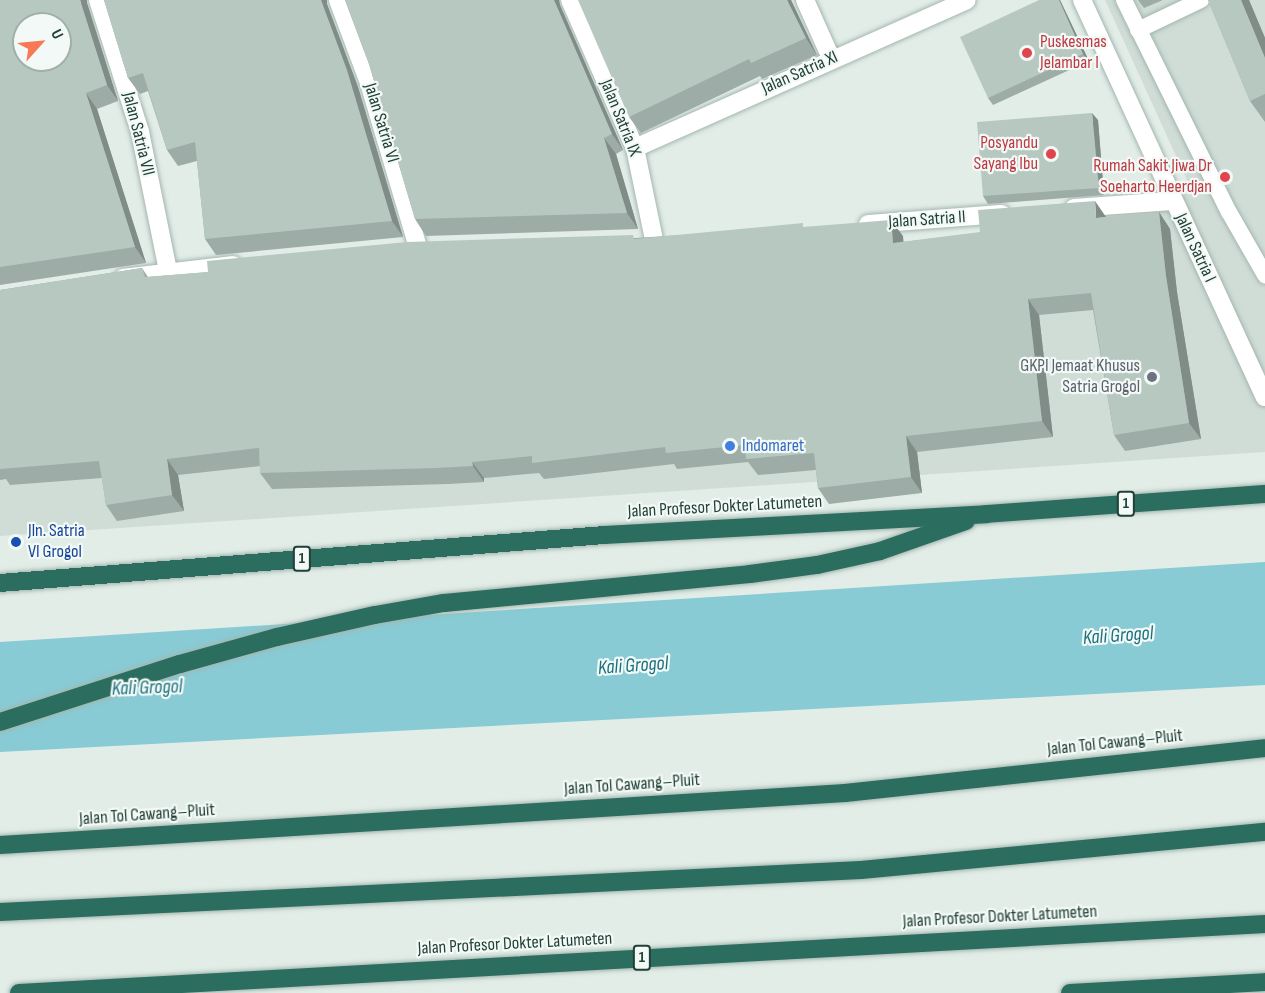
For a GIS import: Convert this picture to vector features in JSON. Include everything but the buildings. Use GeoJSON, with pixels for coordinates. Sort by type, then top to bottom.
{"type":"FeatureCollection","features":[{"type":"Feature","properties":{"kind":"highway","name":"Jalan Profesor Dokter Latumeten"},"geometry":{"type":"LineString","coordinates":[[0,584],[604,535],[986,514],[1265,494]]}},
{"type":"Feature","properties":{"kind":"highway","name":"Jalan Profesor Dokter Latumeten"},"geometry":{"type":"LineString","coordinates":[[0,722],[180,664],[277,637],[444,603],[817,565],[880,551],[986,514]]}},
{"type":"Feature","properties":{"kind":"highway","name":"Jalan Tol Cawang–Pluit"},"geometry":{"type":"LineString","coordinates":[[0,845],[845,793],[1265,748]]}},
{"type":"Feature","properties":{"kind":"highway"},"geometry":{"type":"LineString","coordinates":[[0,912],[355,897],[861,870],[1265,832]]}},
{"type":"Feature","properties":{"kind":"highway","name":"Jalan Profesor Dokter Latumeten"},"geometry":{"type":"LineString","coordinates":[[19,993],[1265,924]]}},
{"type":"Feature","properties":{"kind":"highway"},"geometry":{"type":"LineString","coordinates":[[1070,993],[1265,982]]}},
{"type":"Feature","properties":{"kind":"street","name":"Jalan Satria VII"},"geometry":{"type":"LineString","coordinates":[[98,0],[140,132],[168,271]]}},
{"type":"Feature","properties":{"kind":"street","name":"Jalan Satria VI"},"geometry":{"type":"LineString","coordinates":[[338,0],[369,83],[418,247]]}},
{"type":"Feature","properties":{"kind":"street","name":"Jalan Satria IX"},"geometry":{"type":"LineString","coordinates":[[570,0],[635,148],[654,240]]}},
{"type":"Feature","properties":{"kind":"street"},"geometry":{"type":"LineString","coordinates":[[806,0],[831,58]]}},
{"type":"Feature","properties":{"kind":"street","name":"Jalan Satria XI"},"geometry":{"type":"LineString","coordinates":[[635,148],[831,58],[967,0]]}},
{"type":"Feature","properties":{"kind":"street","name":"Jalan Satria I"},"geometry":{"type":"LineString","coordinates":[[1082,0],[1172,201],[1265,397]]}},
{"type":"Feature","properties":{"kind":"street"},"geometry":{"type":"LineString","coordinates":[[1055,210],[1172,201]]}},
{"type":"Feature","properties":{"kind":"street","name":"Jalan Satria II"},"geometry":{"type":"LineString","coordinates":[[854,225],[1019,213]]}},
{"type":"Feature","properties":{"kind":"street"},"geometry":{"type":"LineString","coordinates":[[630,241],[678,239]]}},
{"type":"Feature","properties":{"kind":"street"},"geometry":{"type":"LineString","coordinates":[[396,249],[442,246]]}},
{"type":"Feature","properties":{"kind":"street"},"geometry":{"type":"LineString","coordinates":[[101,281],[168,271],[250,263]]}},
{"type":"Feature","properties":{"kind":"lane"},"geometry":{"type":"LineString","coordinates":[[1124,0],[1229,212],[1265,275]]}},
{"type":"Feature","properties":{"kind":"lane"},"geometry":{"type":"LineString","coordinates":[[1138,30],[1201,0]]}},
{"type":"Feature","properties":{"kind":"shaded area"},"geometry":{"type":"Polygon","coordinates":[[[1105,0],[1265,0],[1265,452],[0,536],[0,400],[1045,310],[1039,206],[1192,191],[1105,0]]]}},
{"type":"Feature","properties":{"kind":"water","name":"Kali Grogol"},"geometry":{"type":"Polygon","coordinates":[[[1265,562],[1265,685],[0,752],[0,642],[1265,562]]]}},
{"type":"Feature","properties":{"kind":"place","name":"Puskesmas Jelambar I"},"geometry":{"type":"Point","coordinates":[1027,53]}},
{"type":"Feature","properties":{"kind":"place","name":"Posyandu Sayang Ibu"},"geometry":{"type":"Point","coordinates":[1051,154]}},
{"type":"Feature","properties":{"kind":"place","name":"Rumah Sakit Jiwa Dr Soeharto Heerdjan"},"geometry":{"type":"Point","coordinates":[1225,177]}},
{"type":"Feature","properties":{"kind":"place","name":"GKPI Jemaat Khusus Satria Grogol"},"geometry":{"type":"Point","coordinates":[1152,377]}},
{"type":"Feature","properties":{"kind":"place","name":"Indomaret"},"geometry":{"type":"Point","coordinates":[730,446]}},
{"type":"Feature","properties":{"kind":"place","name":"Jln. Satria VI Grogol"},"geometry":{"type":"Point","coordinates":[16,542]}}]}
